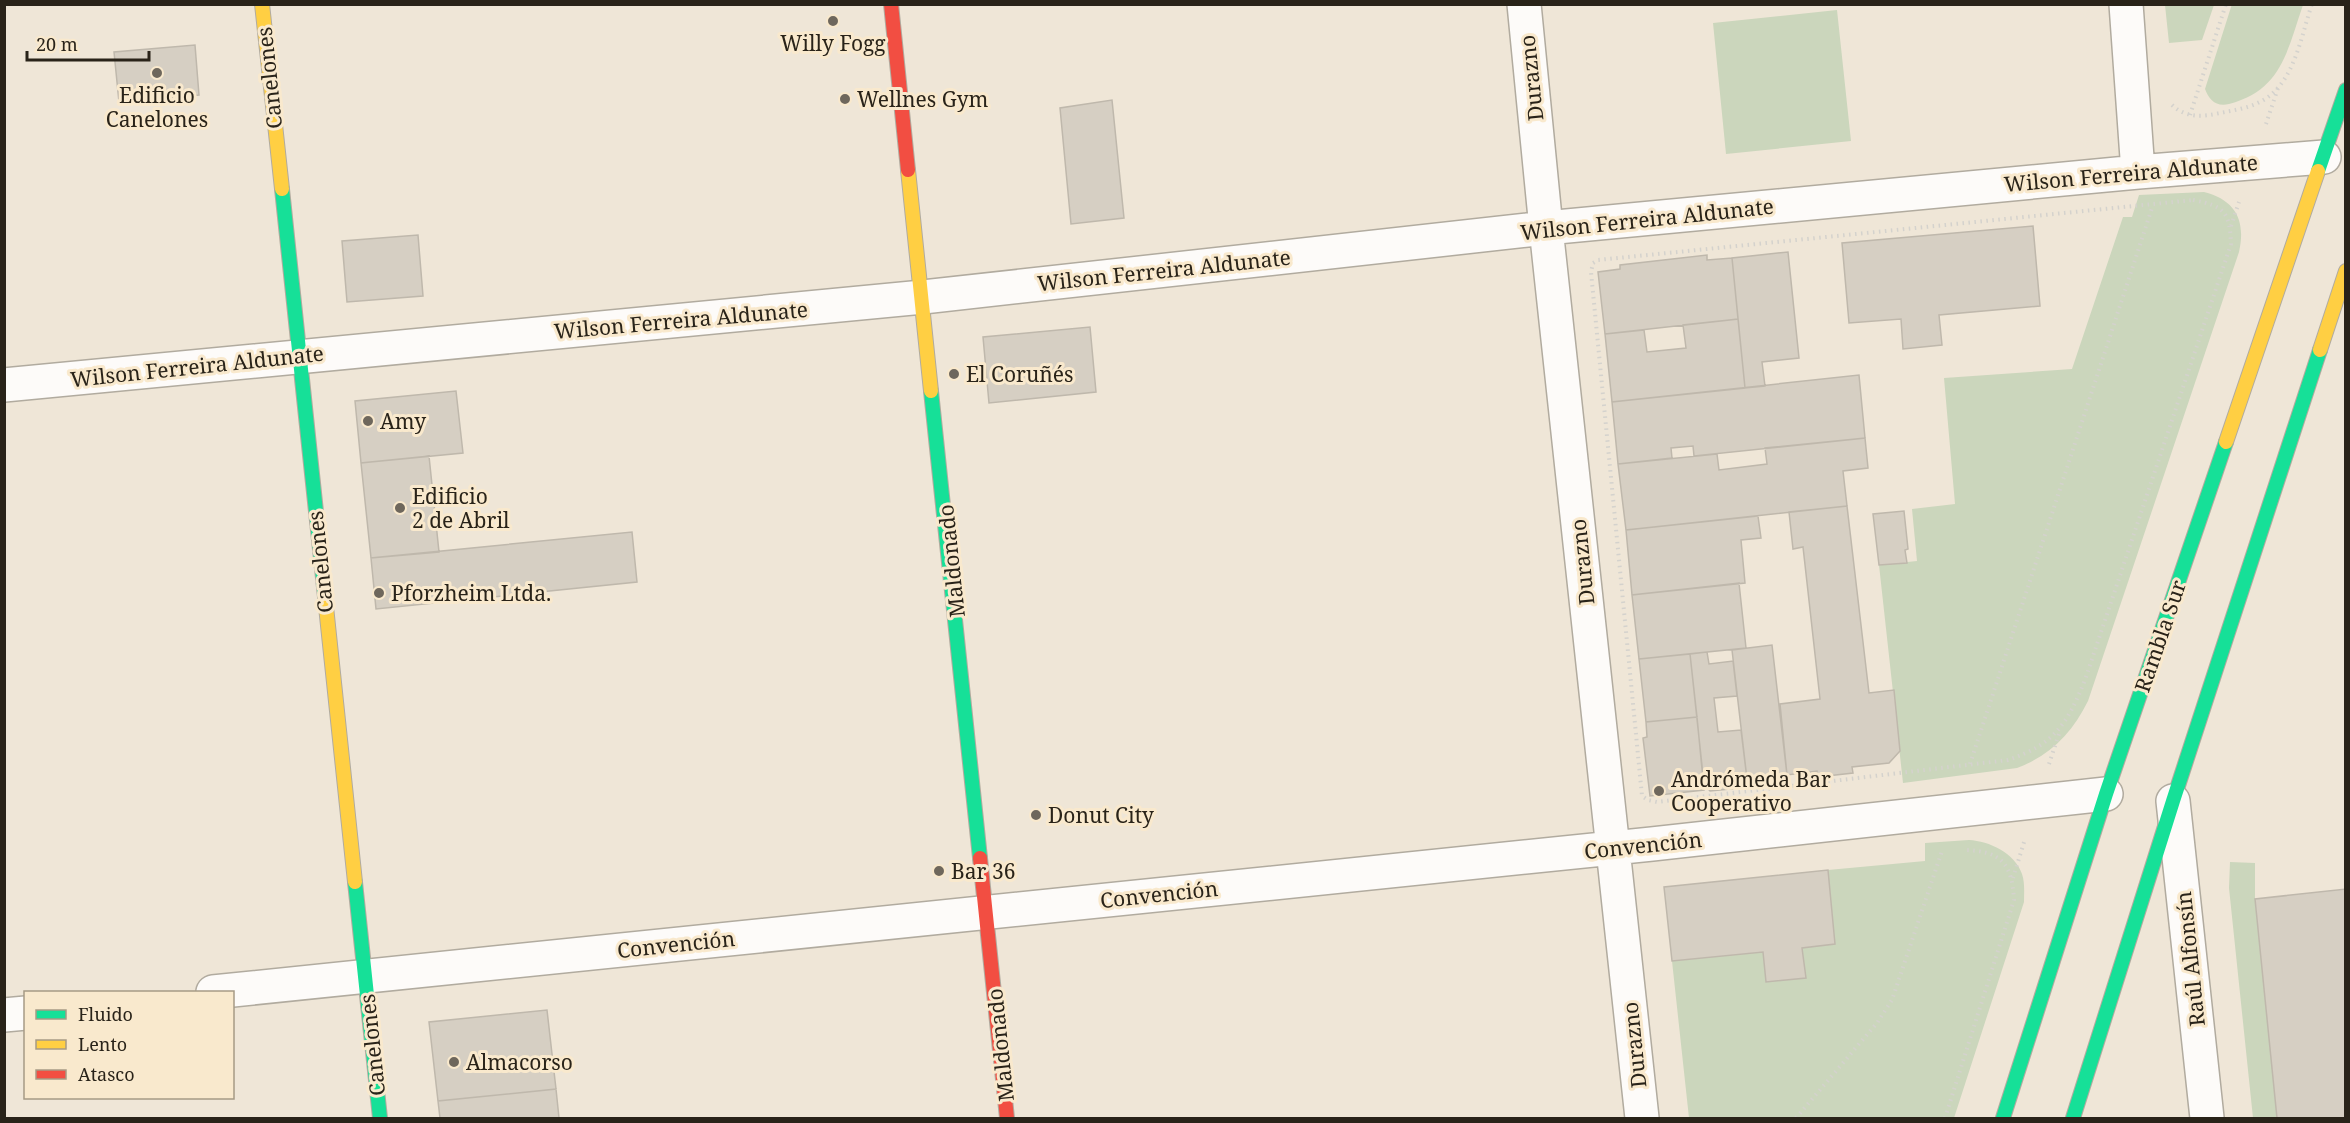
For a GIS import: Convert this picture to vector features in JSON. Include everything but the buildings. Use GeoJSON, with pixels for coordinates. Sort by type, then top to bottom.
{"type":"FeatureCollection","features":[{"type":"Feature","properties":{"kind":"street","name":"Canelones"},"geometry":{"type":"LineString","coordinates":[[262,4],[380,1119]]}},
{"type":"Feature","properties":{"kind":"street","name":"Maldonado"},"geometry":{"type":"LineString","coordinates":[[891,4],[1007,1119]]}},
{"type":"Feature","properties":{"kind":"street","name":"Durazno"},"geometry":{"type":"LineString","coordinates":[[1524,4],[1642,1119]]}},
{"type":"Feature","properties":{"kind":"street"},"geometry":{"type":"LineString","coordinates":[[2126,4],[2138,172]]}},
{"type":"Feature","properties":{"kind":"street","name":"Rambla Sur"},"geometry":{"type":"LineString","coordinates":[[2003,1119],[2106,794],[2346,90]]}},
{"type":"Feature","properties":{"kind":"street","name":"Wilson Ferreira Aldunate"},"geometry":{"type":"LineString","coordinates":[[4,385],[923,297],[1546,228],[2138,172],[2324,157]]}},
{"type":"Feature","properties":{"kind":"street"},"geometry":{"type":"LineString","coordinates":[[2073,1119],[2173,801],[2346,271]]}},
{"type":"Feature","properties":{"kind":"street","name":"Convención"},"geometry":{"type":"LineString","coordinates":[[231,991],[1614,848],[2106,794]]}},
{"type":"Feature","properties":{"kind":"street","name":"Raúl Alfonsín"},"geometry":{"type":"LineString","coordinates":[[2173,801],[2207,1119]]}},
{"type":"Feature","properties":{"kind":"street"},"geometry":{"type":"LineString","coordinates":[[4,1015],[24,1012]]}},
{"type":"Feature","properties":{"kind":"path"},"geometry":{"type":"LineString","coordinates":[[2190,115],[2226,4]]}},
{"type":"Feature","properties":{"kind":"path"},"geometry":{"type":"LineString","coordinates":[[2168,98],[2173,106],[2185,115],[2206,116],[2236,110],[2265,99],[2289,72],[2312,4]]}},
{"type":"Feature","properties":{"kind":"path"},"geometry":{"type":"LineString","coordinates":[[2193,200],[2214,204],[2220,208],[2231,227],[2231,244],[2085,680],[2074,707],[2060,730],[2026,754],[2008,760],[1657,802],[1642,796],[1592,284],[1593,263],[1598,260],[2153,205],[2193,200]]}},
{"type":"Feature","properties":{"kind":"path"},"geometry":{"type":"LineString","coordinates":[[1970,764],[2153,205]]}},
{"type":"Feature","properties":{"kind":"path"},"geometry":{"type":"LineString","coordinates":[[1930,852],[1950,850]]}},
{"type":"Feature","properties":{"kind":"path"},"geometry":{"type":"LineString","coordinates":[[1945,1119],[2014,900],[2013,879],[2008,867],[2001,860],[1986,853],[1959,850]]}},
{"type":"Feature","properties":{"kind":"path"},"geometry":{"type":"LineString","coordinates":[[1796,1119],[1877,1023],[1892,1000],[1942,851]]}},
{"type":"Feature","properties":{"kind":"green space"},"geometry":{"type":"Polygon","coordinates":[[[2232,4],[2303,5],[2287,53],[2271,79],[2247,98],[2229,104],[2220,104],[2211,99],[2205,89],[2232,4]]]}},
{"type":"Feature","properties":{"kind":"green space"},"geometry":{"type":"Polygon","coordinates":[[[2165,5],[2214,5],[2202,40],[2169,43],[2165,5]]]}},
{"type":"Feature","properties":{"kind":"green space"},"geometry":{"type":"Polygon","coordinates":[[[1837,10],[1851,141],[1726,154],[1713,23],[1837,10]]]}},
{"type":"Feature","properties":{"kind":"green space"},"geometry":{"type":"Polygon","coordinates":[[[2204,192],[2224,200],[2236,213],[2241,231],[2239,252],[2088,701],[2082,713],[2050,750],[2017,768],[1903,783],[1879,565],[1917,561],[1912,509],[1955,504],[1944,378],[2072,369],[2123,217],[2132,217],[2139,195],[2204,192]]]}},
{"type":"Feature","properties":{"kind":"green space"},"geometry":{"type":"Polygon","coordinates":[[[1969,840],[1993,846],[2014,860],[2023,877],[2024,902],[1954,1118],[1689,1118],[1672,961],[1763,952],[1766,982],[1805,978],[1802,948],[1835,944],[1828,870],[1925,861],[1925,843],[1969,840]]]}},
{"type":"Feature","properties":{"kind":"green space"},"geometry":{"type":"Polygon","coordinates":[[[2230,862],[2255,863],[2255,899],[2277,1118],[2253,1118],[2229,888],[2230,862]]]}},
{"type":"Feature","properties":{"kind":"traffic: fast"},"geometry":{"type":"LineString","coordinates":[[2318,171],[2346,90]]}},
{"type":"Feature","properties":{"kind":"traffic: fast"},"geometry":{"type":"LineString","coordinates":[[282,189],[325,597]]}},
{"type":"Feature","properties":{"kind":"traffic: fast"},"geometry":{"type":"LineString","coordinates":[[2073,1118],[2173,801],[2320,350]]}},
{"type":"Feature","properties":{"kind":"traffic: fast"},"geometry":{"type":"LineString","coordinates":[[931,391],[980,858]]}},
{"type":"Feature","properties":{"kind":"traffic: fast"},"geometry":{"type":"LineString","coordinates":[[2003,1118],[2106,794],[2226,442]]}},
{"type":"Feature","properties":{"kind":"traffic: fast"},"geometry":{"type":"LineString","coordinates":[[355,882],[380,1118]]}},
{"type":"Feature","properties":{"kind":"traffic: slow"},"geometry":{"type":"LineString","coordinates":[[262,4],[282,189]]}},
{"type":"Feature","properties":{"kind":"traffic: slow"},"geometry":{"type":"LineString","coordinates":[[908,170],[931,391]]}},
{"type":"Feature","properties":{"kind":"traffic: slow"},"geometry":{"type":"LineString","coordinates":[[2226,442],[2318,171]]}},
{"type":"Feature","properties":{"kind":"traffic: slow"},"geometry":{"type":"LineString","coordinates":[[2320,350],[2346,271]]}},
{"type":"Feature","properties":{"kind":"traffic: slow"},"geometry":{"type":"LineString","coordinates":[[325,597],[355,882]]}},
{"type":"Feature","properties":{"kind":"traffic: jam"},"geometry":{"type":"LineString","coordinates":[[891,4],[908,170]]}},
{"type":"Feature","properties":{"kind":"traffic: jam"},"geometry":{"type":"LineString","coordinates":[[980,858],[1007,1118]]}},
{"type":"Feature","properties":{"kind":"place","name":"Willy Fogg"},"geometry":{"type":"Point","coordinates":[833,21]}},
{"type":"Feature","properties":{"kind":"place","name":"Edificio Canelones"},"geometry":{"type":"Point","coordinates":[157,73]}},
{"type":"Feature","properties":{"kind":"place","name":"Wellnes Gym"},"geometry":{"type":"Point","coordinates":[845,99]}},
{"type":"Feature","properties":{"kind":"place","name":"El Coruñés"},"geometry":{"type":"Point","coordinates":[954,374]}},
{"type":"Feature","properties":{"kind":"place","name":"Amy"},"geometry":{"type":"Point","coordinates":[368,421]}},
{"type":"Feature","properties":{"kind":"place","name":"Edificio 2 de Abril"},"geometry":{"type":"Point","coordinates":[400,508]}},
{"type":"Feature","properties":{"kind":"place","name":"Pforzheim Ltda."},"geometry":{"type":"Point","coordinates":[379,593]}},
{"type":"Feature","properties":{"kind":"place","name":"Andrómeda Bar Cooperativo"},"geometry":{"type":"Point","coordinates":[1659,791]}},
{"type":"Feature","properties":{"kind":"place","name":"Donut City"},"geometry":{"type":"Point","coordinates":[1036,815]}},
{"type":"Feature","properties":{"kind":"place","name":"Bar 36"},"geometry":{"type":"Point","coordinates":[939,871]}},
{"type":"Feature","properties":{"kind":"place","name":"Almacorso"},"geometry":{"type":"Point","coordinates":[454,1062]}}]}
